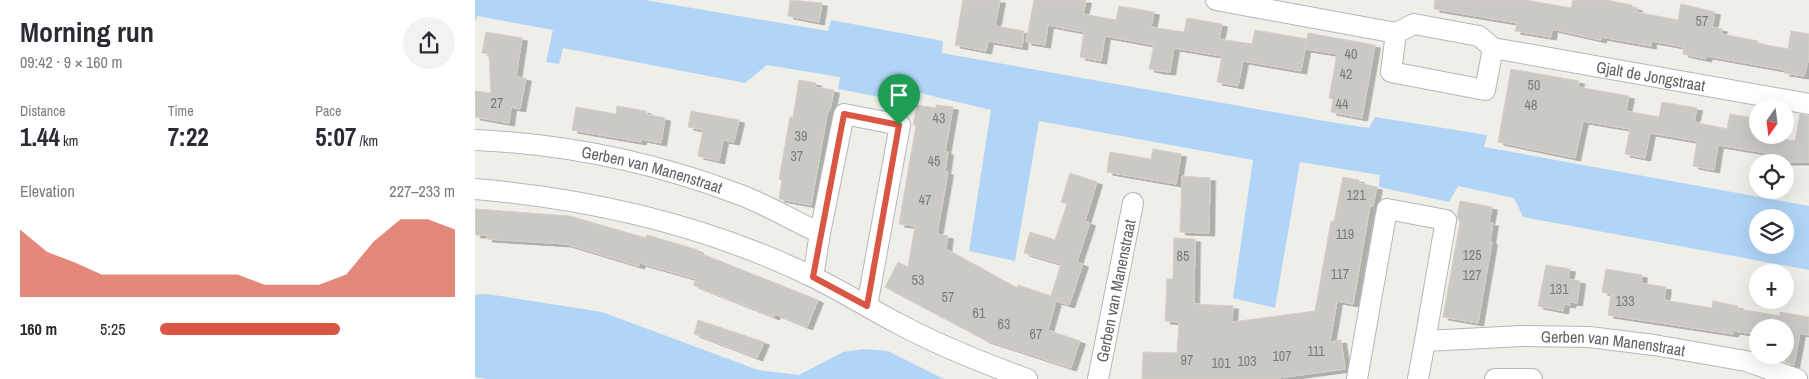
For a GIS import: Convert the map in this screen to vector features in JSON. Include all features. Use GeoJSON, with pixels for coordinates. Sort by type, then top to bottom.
{"type":"FeatureCollection","features":[{"type":"Feature","properties":{"kind":"street","name":"Gjalt de Jongstraat"},"geometry":{"type":"LineString","coordinates":[[1216,0],[1396,33],[1414,24],[1479,36],[1493,48],[1809,104]]}},
{"type":"Feature","properties":{"kind":"street"},"geometry":{"type":"LineString","coordinates":[[1396,33],[1391,72],[1485,90],[1493,48]]}},
{"type":"Feature","properties":{"kind":"street"},"geometry":{"type":"LineString","coordinates":[[813,277],[844,114],[899,125],[867,306]]}},
{"type":"Feature","properties":{"kind":"street","name":"Gerben van Manenstraat"},"geometry":{"type":"LineString","coordinates":[[475,140],[576,149],[656,167],[739,194],[820,233]]}},
{"type":"Feature","properties":{"kind":"street"},"geometry":{"type":"LineString","coordinates":[[475,189],[585,202],[663,220],[747,248],[813,277],[964,356],[1027,379]]}},
{"type":"Feature","properties":{"kind":"street","name":"Gerben van Manenstraat"},"geometry":{"type":"LineString","coordinates":[[1098,379],[1133,203]]}},
{"type":"Feature","properties":{"kind":"street"},"geometry":{"type":"LineString","coordinates":[[1357,379],[1387,209],[1446,220],[1417,379]]}},
{"type":"Feature","properties":{"kind":"street","name":"Gerben van Manenstraat"},"geometry":{"type":"LineString","coordinates":[[1425,340],[1522,336],[1589,337],[1654,345],[1746,362],[1797,379]]}},
{"type":"Feature","properties":{"kind":"street"},"geometry":{"type":"LineString","coordinates":[[1495,379],[1532,379]]}},
{"type":"Feature","properties":{"kind":"water"},"geometry":{"type":"Polygon","coordinates":[[[475,0],[645,0],[828,31],[831,20],[943,41],[942,53],[1330,122],[1369,128],[1375,117],[1487,135],[1484,147],[1749,195],[1749,199],[1770,199],[1809,206],[1809,270],[1794,267],[1794,264],[1777,264],[1523,217],[1514,198],[1458,186],[1449,202],[1379,187],[1380,175],[1300,162],[1275,308],[1233,298],[1253,160],[1039,121],[1015,261],[969,251],[991,110],[916,92],[912,103],[838,89],[840,77],[767,65],[745,83],[563,48],[559,64],[546,62],[553,30],[477,16],[475,22],[475,0]]]}},
{"type":"Feature","properties":{"kind":"water"},"geometry":{"type":"Polygon","coordinates":[[[487,294],[602,312],[758,370],[799,375],[843,352],[865,349],[888,351],[944,379],[487,379],[475,377],[475,295],[487,294]]]}},
{"type":"Feature","properties":{"kind":"building"},"geometry":{"type":"Polygon","coordinates":[[[790,0],[822,3],[819,22],[788,16],[790,0]]]}},
{"type":"Feature","properties":{"kind":"building"},"geometry":{"type":"Polygon","coordinates":[[[963,0],[1000,0],[995,26],[1024,31],[1022,47],[988,41],[986,51],[955,45],[963,0]]]}},
{"type":"Feature","properties":{"kind":"building"},"geometry":{"type":"Polygon","coordinates":[[[1034,0],[1086,0],[1083,14],[1116,20],[1119,6],[1154,12],[1151,27],[1184,32],[1187,18],[1222,24],[1219,39],[1252,44],[1255,30],[1307,39],[1301,71],[1243,61],[1238,86],[1217,82],[1222,56],[1174,48],[1170,72],[1159,71],[1149,69],[1154,45],[1105,36],[1101,61],[1080,57],[1084,32],[1048,25],[1045,45],[1026,42],[1034,0]]]}},
{"type":"Feature","properties":{"kind":"building"},"geometry":{"type":"Polygon","coordinates":[[[1435,0],[1525,0],[1571,8],[1573,0],[1606,0],[1632,5],[1632,7],[1637,8],[1636,12],[1678,20],[1681,4],[1715,12],[1712,27],[1722,29],[1721,34],[1758,41],[1757,43],[1788,49],[1791,31],[1809,34],[1809,58],[1804,76],[1784,73],[1785,70],[1707,56],[1706,59],[1683,54],[1684,47],[1651,41],[1651,46],[1601,37],[1601,40],[1552,29],[1551,37],[1515,31],[1517,23],[1434,9],[1435,0]]]}},
{"type":"Feature","properties":{"kind":"building"},"geometry":{"type":"Polygon","coordinates":[[[486,32],[522,38],[516,77],[526,78],[520,109],[511,107],[509,123],[475,117],[475,91],[491,93],[489,54],[482,53],[486,32]]]}},
{"type":"Feature","properties":{"kind":"building"},"geometry":{"type":"Polygon","coordinates":[[[1308,33],[1375,45],[1362,118],[1331,112],[1333,99],[1329,98],[1337,54],[1305,49],[1308,33]]]}},
{"type":"Feature","properties":{"kind":"building"},"geometry":{"type":"Polygon","coordinates":[[[1511,69],[1579,81],[1578,87],[1629,96],[1626,111],[1659,117],[1662,102],[1697,108],[1694,122],[1727,129],[1730,114],[1749,117],[1749,144],[1794,144],[1800,114],[1809,116],[1809,162],[1794,162],[1794,154],[1766,154],[1718,145],[1714,170],[1693,166],[1697,141],[1650,133],[1645,158],[1625,154],[1630,129],[1583,121],[1575,158],[1498,142],[1511,69]]]}},
{"type":"Feature","properties":{"kind":"building"},"geometry":{"type":"Polygon","coordinates":[[[799,80],[816,83],[815,87],[834,90],[830,110],[828,110],[811,205],[779,199],[782,180],[779,179],[799,80]]]}},
{"type":"Feature","properties":{"kind":"building"},"geometry":{"type":"Polygon","coordinates":[[[917,105],[936,108],[936,105],[953,107],[945,152],[948,152],[945,172],[948,172],[937,234],[948,236],[946,249],[1017,288],[1018,285],[1051,296],[1061,264],[1024,253],[1030,232],[1055,240],[1067,204],[1061,202],[1070,173],[1097,182],[1085,221],[1090,223],[1077,262],[1083,264],[1069,305],[1056,301],[1048,330],[1080,341],[1071,368],[985,340],[885,287],[898,262],[908,267],[915,226],[899,224],[916,125],[913,125],[917,105]]]}},
{"type":"Feature","properties":{"kind":"building"},"geometry":{"type":"Polygon","coordinates":[[[617,106],[646,111],[646,114],[665,118],[661,143],[641,139],[641,142],[572,130],[576,107],[616,114],[617,106]]]}},
{"type":"Feature","properties":{"kind":"building"},"geometry":{"type":"Polygon","coordinates":[[[691,111],[739,120],[734,142],[723,140],[719,161],[698,156],[703,130],[688,127],[691,111]]]}},
{"type":"Feature","properties":{"kind":"building"},"geometry":{"type":"Polygon","coordinates":[[[1153,149],[1181,154],[1176,184],[1107,172],[1110,152],[1151,159],[1153,149]]]}},
{"type":"Feature","properties":{"kind":"building"},"geometry":{"type":"Polygon","coordinates":[[[1182,176],[1210,178],[1209,233],[1180,232],[1182,176]]]}},
{"type":"Feature","properties":{"kind":"building"},"geometry":{"type":"Polygon","coordinates":[[[1343,177],[1359,180],[1359,183],[1377,187],[1373,206],[1370,206],[1353,304],[1337,301],[1330,342],[1341,340],[1345,369],[1270,379],[1142,379],[1143,352],[1177,353],[1179,322],[1165,321],[1167,279],[1173,279],[1174,238],[1195,239],[1194,304],[1233,306],[1232,322],[1315,311],[1331,221],[1334,221],[1343,177]]]}},
{"type":"Feature","properties":{"kind":"building"},"geometry":{"type":"Polygon","coordinates":[[[1460,201],[1492,207],[1489,223],[1493,223],[1490,241],[1492,242],[1478,323],[1443,317],[1460,222],[1457,217],[1460,201]]]}},
{"type":"Feature","properties":{"kind":"building"},"geometry":{"type":"Polygon","coordinates":[[[475,209],[570,216],[646,238],[647,235],[698,250],[697,252],[818,300],[807,327],[775,314],[774,317],[693,285],[696,279],[640,263],[639,266],[566,244],[487,239],[487,235],[475,235],[475,209]]]}},
{"type":"Feature","properties":{"kind":"building"},"geometry":{"type":"Polygon","coordinates":[[[1546,265],[1570,269],[1568,279],[1580,281],[1577,303],[1564,304],[1563,311],[1538,306],[1546,265]]]}},
{"type":"Feature","properties":{"kind":"building"},"geometry":{"type":"Polygon","coordinates":[[[1606,269],[1642,275],[1641,283],[1666,287],[1664,300],[1712,308],[1713,301],[1738,306],[1738,309],[1780,316],[1780,312],[1809,317],[1809,335],[1800,333],[1794,365],[1791,364],[1794,364],[1794,319],[1749,319],[1749,333],[1734,331],[1733,334],[1608,315],[1611,294],[1602,292],[1606,269]]]}},
{"type":"Feature","properties":{"kind":"building"},"geometry":{"type":"Polygon","coordinates":[[[698,320],[764,342],[757,358],[694,334],[698,320]]]}},
{"type":"Feature","properties":{"kind":"route"},"geometry":{"type":"LineString","coordinates":[[844,114],[899,125],[867,306],[813,277],[820,233],[844,114]]}}]}
